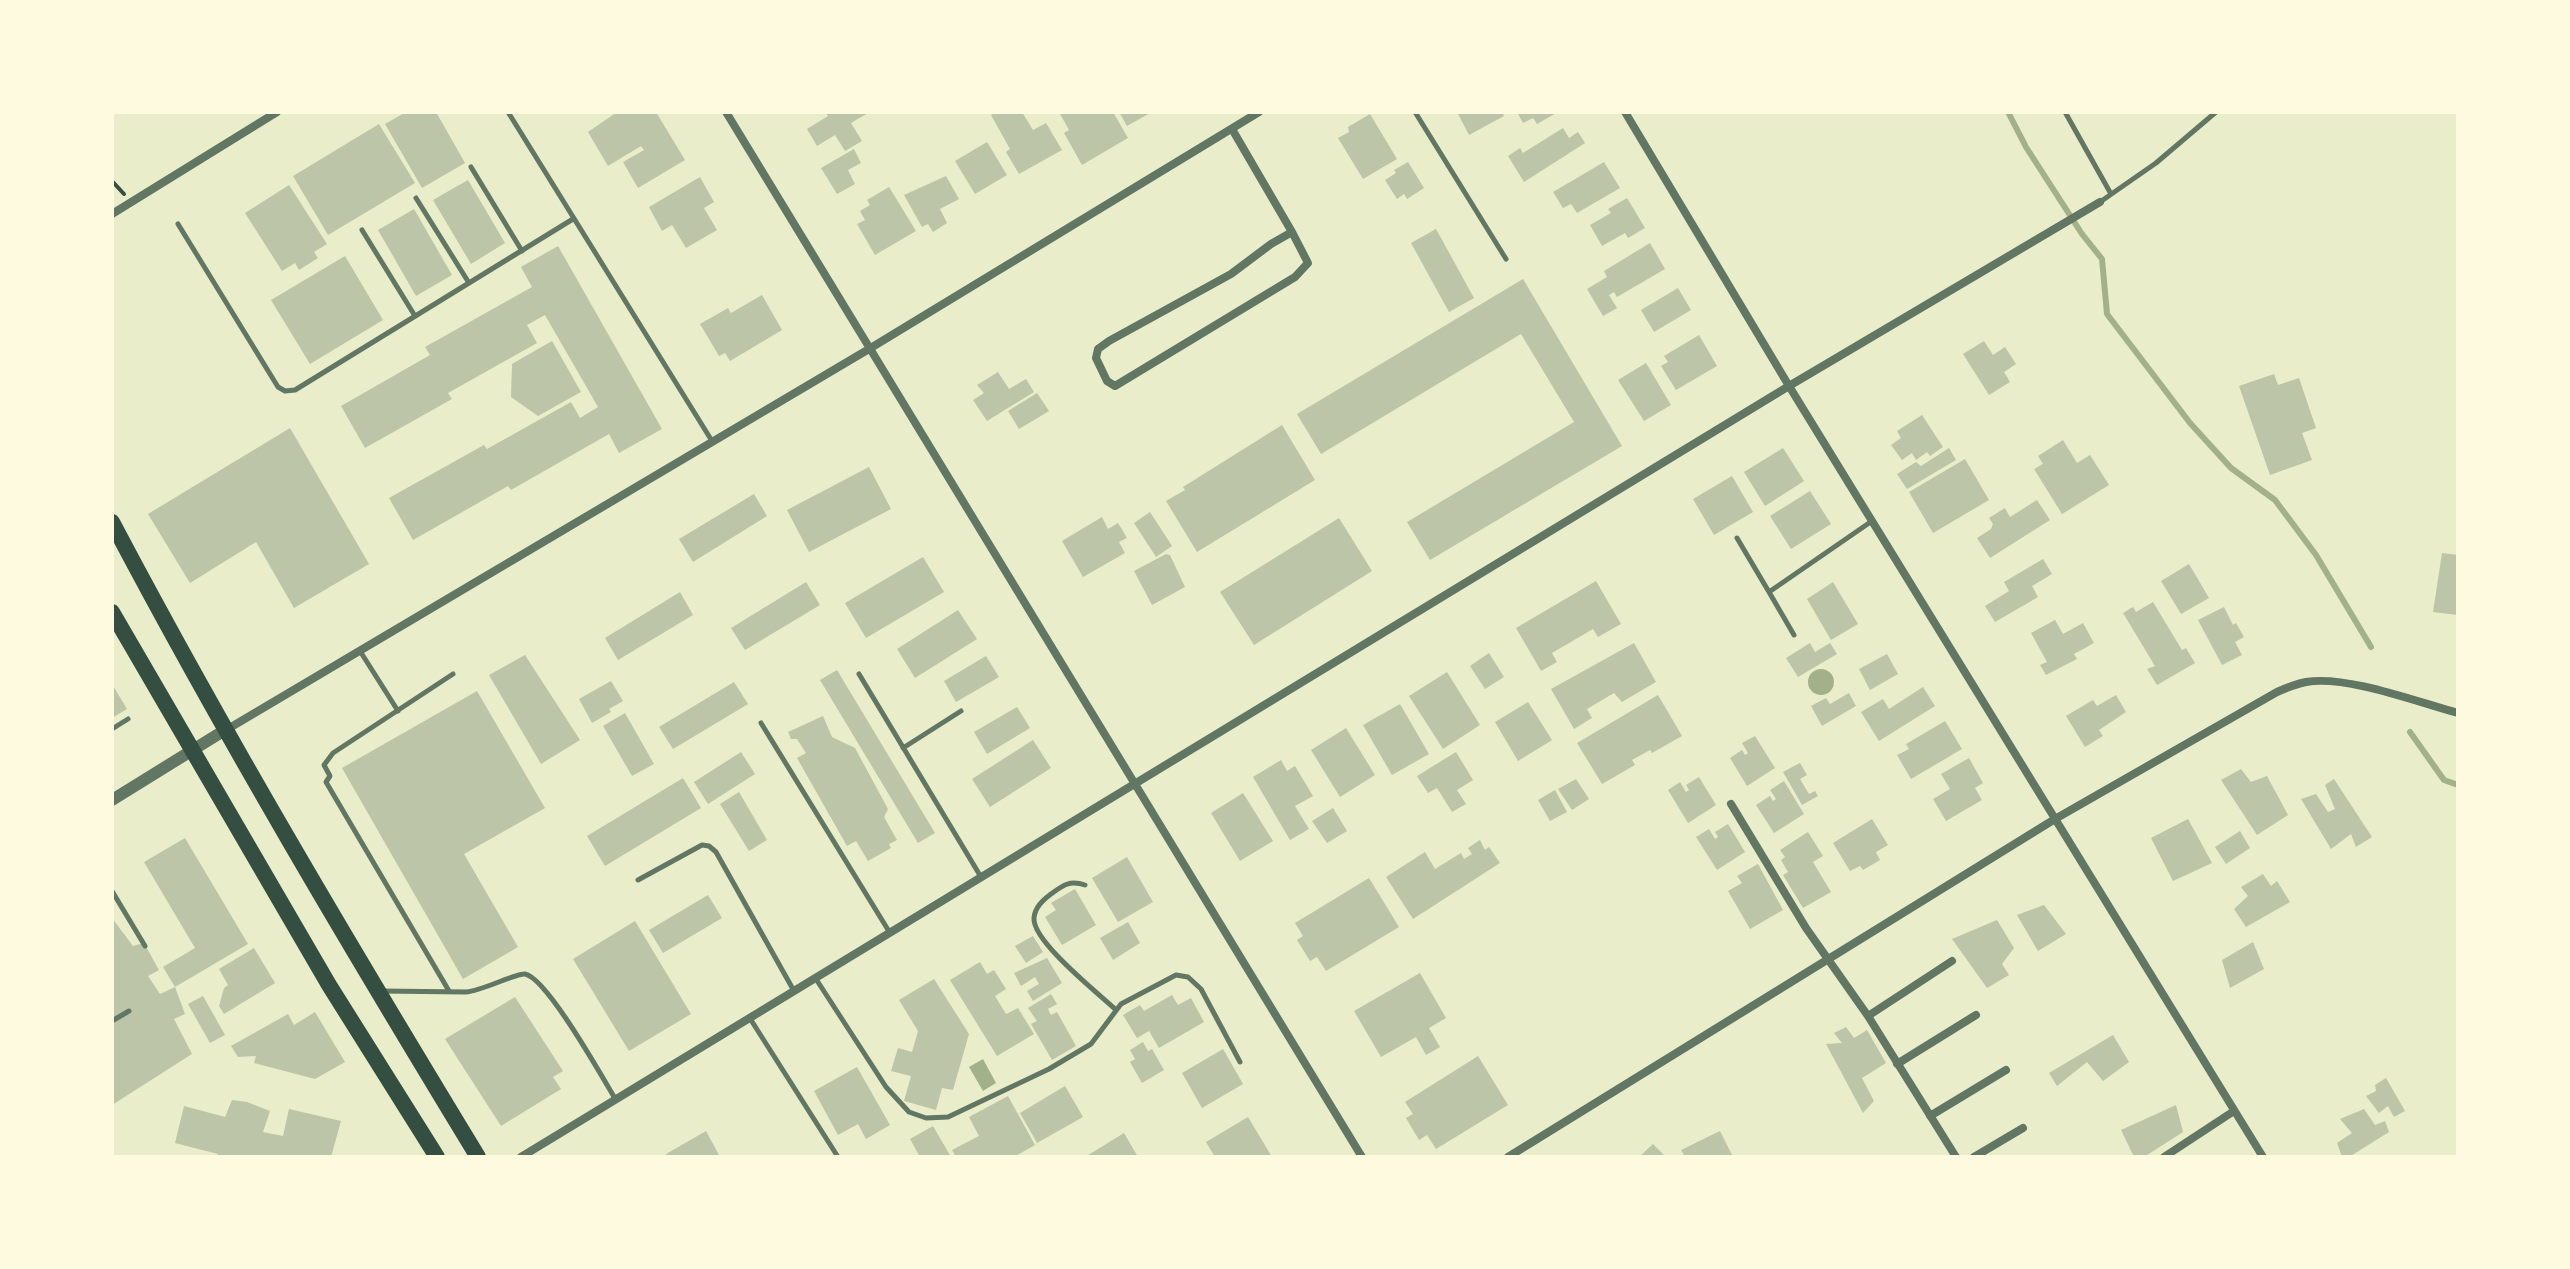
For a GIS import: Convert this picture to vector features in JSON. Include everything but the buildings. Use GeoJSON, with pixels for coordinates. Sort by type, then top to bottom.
{"type":"FeatureCollection","features":[{"type":"Feature","properties":{"kind":"main road"},"geometry":{"type":"LineString","coordinates":[[112,522],[225,730],[376,991],[478,1157]]}},
{"type":"Feature","properties":{"kind":"main road"},"geometry":{"type":"LineString","coordinates":[[112,612],[329,985],[437,1157]]}},
{"type":"Feature","properties":{"kind":"street"},"geometry":{"type":"LineString","coordinates":[[112,214],[277,112]]}},
{"type":"Feature","properties":{"kind":"street"},"geometry":{"type":"LineString","coordinates":[[726,112],[1362,1157]]}},
{"type":"Feature","properties":{"kind":"street"},"geometry":{"type":"LineString","coordinates":[[112,800],[869,349],[1259,112]]}},
{"type":"Feature","properties":{"kind":"street"},"geometry":{"type":"LineString","coordinates":[[1625,112],[1789,386],[2263,1157]]}},
{"type":"Feature","properties":{"kind":"street"},"geometry":{"type":"LineString","coordinates":[[1232,129],[1292,232],[1308,263],[1295,277],[1115,386],[1107,381],[1096,358],[1098,349],[1231,274],[1292,232]]}},
{"type":"Feature","properties":{"kind":"street"},"geometry":{"type":"LineString","coordinates":[[521,1157],[751,1020],[1789,386],[2100,202]]}},
{"type":"Feature","properties":{"kind":"street"},"geometry":{"type":"LineString","coordinates":[[1508,1157],[2055,819],[2264,699],[2294,685],[2323,681],[2365,687],[2458,713]]}},
{"type":"Feature","properties":{"kind":"street"},"geometry":{"type":"LineString","coordinates":[[1731,804],[1826,959],[1868,1016],[1956,1157]]}},
{"type":"Feature","properties":{"kind":"street"},"geometry":{"type":"LineString","coordinates":[[1868,1016],[1952,961]]}},
{"type":"Feature","properties":{"kind":"street"},"geometry":{"type":"LineString","coordinates":[[1897,1064],[1976,1015]]}},
{"type":"Feature","properties":{"kind":"street"},"geometry":{"type":"LineString","coordinates":[[1930,1116],[2006,1070]]}},
{"type":"Feature","properties":{"kind":"street"},"geometry":{"type":"LineString","coordinates":[[2164,1157],[2234,1111]]}},
{"type":"Feature","properties":{"kind":"street"},"geometry":{"type":"LineString","coordinates":[[1974,1157],[2023,1128]]}},
{"type":"Feature","properties":{"kind":"lane"},"geometry":{"type":"LineString","coordinates":[[508,112],[712,441]]}},
{"type":"Feature","properties":{"kind":"lane"},"geometry":{"type":"LineString","coordinates":[[1415,112],[1506,259]]}},
{"type":"Feature","properties":{"kind":"lane"},"geometry":{"type":"LineString","coordinates":[[2065,112],[2111,194]]}},
{"type":"Feature","properties":{"kind":"lane"},"geometry":{"type":"LineString","coordinates":[[2100,202],[2156,163],[2216,112]]}},
{"type":"Feature","properties":{"kind":"lane"},"geometry":{"type":"LineString","coordinates":[[471,167],[522,251]]}},
{"type":"Feature","properties":{"kind":"lane"},"geometry":{"type":"LineString","coordinates":[[416,198],[469,283]]}},
{"type":"Feature","properties":{"kind":"lane"},"geometry":{"type":"LineString","coordinates":[[178,224],[278,387],[285,391],[295,390],[573,219]]}},
{"type":"Feature","properties":{"kind":"lane"},"geometry":{"type":"LineString","coordinates":[[362,230],[415,316]]}},
{"type":"Feature","properties":{"kind":"lane"},"geometry":{"type":"LineString","coordinates":[[1769,592],[1872,521]]}},
{"type":"Feature","properties":{"kind":"lane"},"geometry":{"type":"LineString","coordinates":[[1737,538],[1794,635]]}},
{"type":"Feature","properties":{"kind":"lane"},"geometry":{"type":"LineString","coordinates":[[360,650],[398,711]]}},
{"type":"Feature","properties":{"kind":"lane"},"geometry":{"type":"LineString","coordinates":[[449,991],[326,782],[330,776],[324,765],[333,753],[453,674]]}},
{"type":"Feature","properties":{"kind":"lane"},"geometry":{"type":"LineString","coordinates":[[859,674],[981,878]]}},
{"type":"Feature","properties":{"kind":"lane"},"geometry":{"type":"LineString","coordinates":[[903,748],[961,711]]}},
{"type":"Feature","properties":{"kind":"lane"},"geometry":{"type":"LineString","coordinates":[[112,729],[128,719]]}},
{"type":"Feature","properties":{"kind":"lane"},"geometry":{"type":"LineString","coordinates":[[761,723],[890,933]]}},
{"type":"Feature","properties":{"kind":"lane"},"geometry":{"type":"LineString","coordinates":[[638,880],[702,845],[709,846],[716,852],[795,992]]}},
{"type":"Feature","properties":{"kind":"lane"},"geometry":{"type":"LineString","coordinates":[[1085,885],[1066,883],[1040,902],[1034,917],[1035,927],[1056,956],[1116,1010]]}},
{"type":"Feature","properties":{"kind":"lane"},"geometry":{"type":"LineString","coordinates":[[112,891],[145,946]]}},
{"type":"Feature","properties":{"kind":"lane"},"geometry":{"type":"LineString","coordinates":[[376,991],[480,991],[516,975],[532,977],[555,1003],[616,1100]]}},
{"type":"Feature","properties":{"kind":"lane"},"geometry":{"type":"LineString","coordinates":[[816,979],[886,1087],[909,1112],[926,1118],[948,1117],[1049,1069],[1091,1044],[1121,1004],[1176,975],[1188,977],[1201,989],[1240,1062]]}},
{"type":"Feature","properties":{"kind":"lane"},"geometry":{"type":"LineString","coordinates":[[112,1021],[129,1011]]}},
{"type":"Feature","properties":{"kind":"lane"},"geometry":{"type":"LineString","coordinates":[[751,1020],[838,1157]]}},
{"type":"Feature","properties":{"kind":"shaded area"},"geometry":{"type":"Polygon","coordinates":[[[1821,669],[1830,673],[1834,682],[1830,691],[1821,695],[1812,691],[1808,682],[1812,673],[1821,669]]]}},
{"type":"Feature","properties":{"kind":"shaded area"},"geometry":{"type":"Polygon","coordinates":[[[983,1059],[996,1083],[983,1091],[969,1067],[983,1059]]]}},
{"type":"Feature","properties":{"kind":"waterway"},"geometry":{"type":"LineString","coordinates":[[2008,112],[2026,147],[2082,234],[2102,259],[2107,314],[2190,423],[2231,468],[2275,500],[2316,555],[2371,647]]}},
{"type":"Feature","properties":{"kind":"waterway"},"geometry":{"type":"LineString","coordinates":[[2410,732],[2444,780],[2458,785]]}}]}
